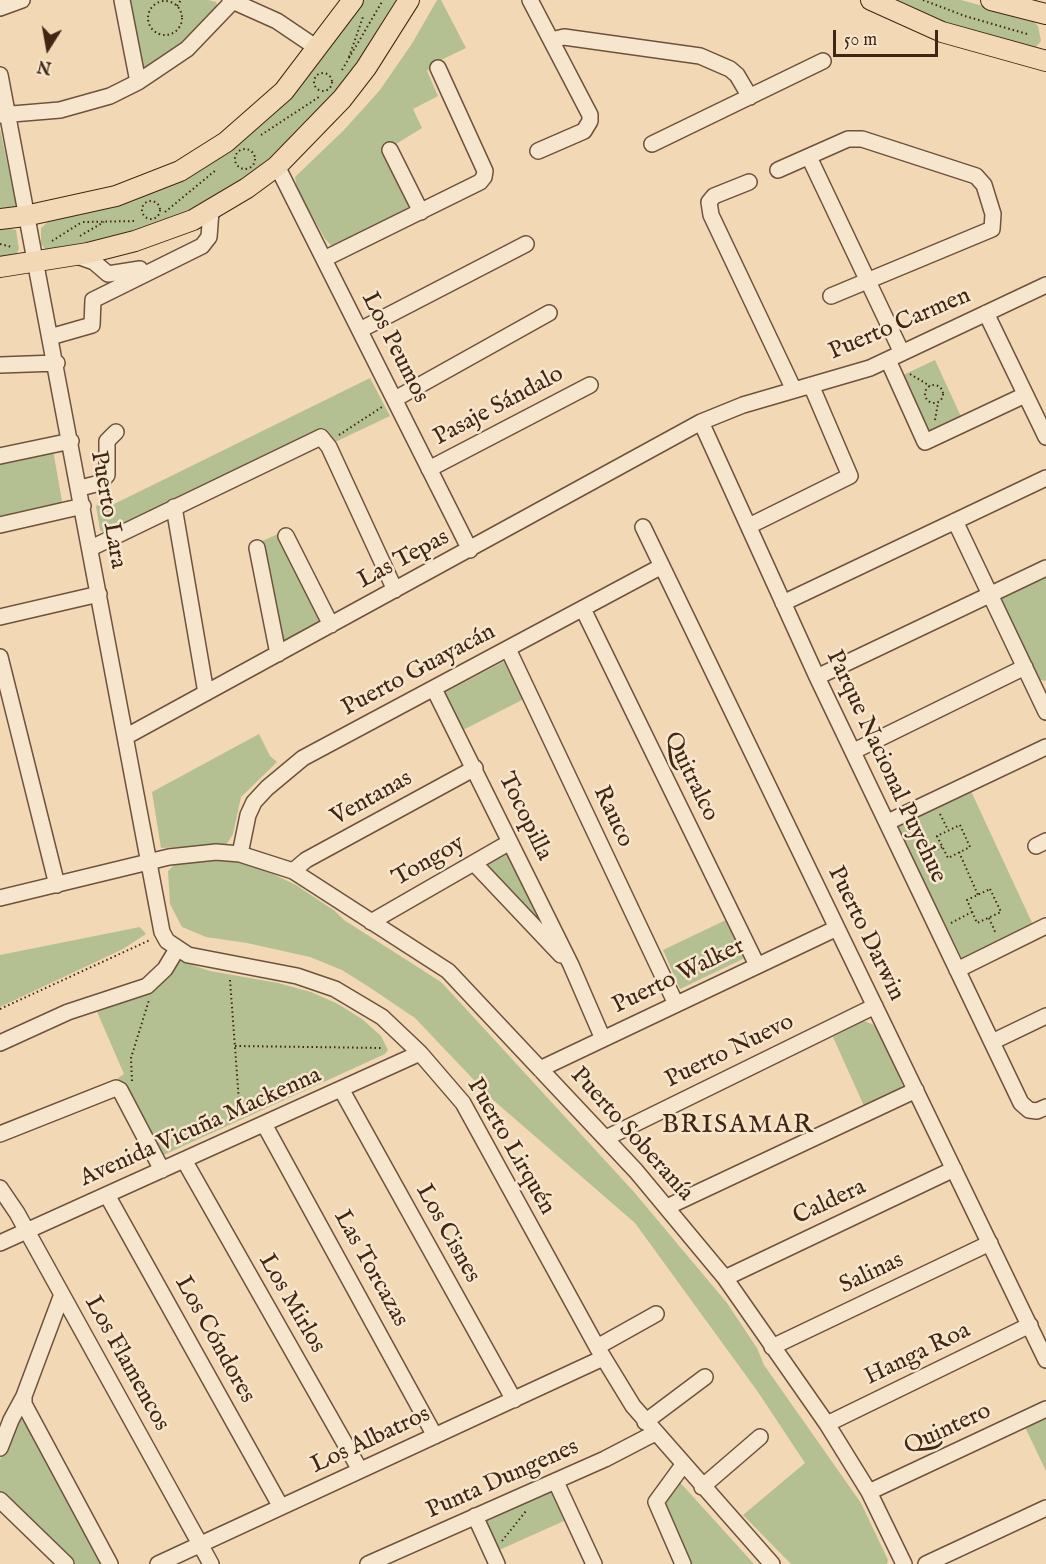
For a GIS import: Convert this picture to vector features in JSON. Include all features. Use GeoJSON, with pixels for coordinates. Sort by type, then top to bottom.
{"type":"FeatureCollection","features":[{"type":"Feature","properties":{"kind":"main road"},"geometry":{"type":"LineString","coordinates":[[0,267],[33,263],[74,248],[135,241],[210,211],[277,166],[354,84],[409,0]]}},
{"type":"Feature","properties":{"kind":"main road"},"geometry":{"type":"LineString","coordinates":[[871,0],[942,32],[1005,52],[1046,60]]}},
{"type":"Feature","properties":{"kind":"main road"},"geometry":{"type":"LineString","coordinates":[[991,0],[1043,12]]}},
{"type":"Feature","properties":{"kind":"main road"},"geometry":{"type":"LineString","coordinates":[[0,219],[25,216],[116,196],[180,171],[226,142],[256,117],[284,91],[317,48],[359,5]]}},
{"type":"Feature","properties":{"kind":"street"},"geometry":{"type":"LineString","coordinates":[[0,8],[22,0]]}},
{"type":"Feature","properties":{"kind":"street"},"geometry":{"type":"LineString","coordinates":[[122,0],[138,82]]}},
{"type":"Feature","properties":{"kind":"street"},"geometry":{"type":"LineString","coordinates":[[530,0],[590,115],[590,121],[584,131],[538,151]]}},
{"type":"Feature","properties":{"kind":"street"},"geometry":{"type":"LineString","coordinates":[[3,115],[43,112],[110,96],[138,82],[187,49],[232,1],[277,21],[317,48]]}},
{"type":"Feature","properties":{"kind":"street"},"geometry":{"type":"LineString","coordinates":[[551,40],[564,37],[700,56],[720,64],[737,75],[750,97]]}},
{"type":"Feature","properties":{"kind":"street"},"geometry":{"type":"LineString","coordinates":[[652,144],[823,61]]}},
{"type":"Feature","properties":{"kind":"street"},"geometry":{"type":"LineString","coordinates":[[324,259],[480,182],[484,177],[484,171],[438,68]]}},
{"type":"Feature","properties":{"kind":"street","name":"Puerto Lara"},"geometry":{"type":"LineString","coordinates":[[0,75],[3,115],[33,263],[57,363],[162,932],[177,949]]}},
{"type":"Feature","properties":{"kind":"street"},"geometry":{"type":"LineString","coordinates":[[778,170],[848,139],[862,138],[976,176],[984,185],[993,214],[992,229],[868,278],[831,296]]}},
{"type":"Feature","properties":{"kind":"street"},"geometry":{"type":"LineString","coordinates":[[390,150],[421,212]]}},
{"type":"Feature","properties":{"kind":"street"},"geometry":{"type":"LineString","coordinates":[[809,157],[868,278],[925,442],[1025,395]]}},
{"type":"Feature","properties":{"kind":"street","name":"Los Peumos"},"geometry":{"type":"LineString","coordinates":[[277,166],[470,550]]}},
{"type":"Feature","properties":{"kind":"street"},"geometry":{"type":"LineString","coordinates":[[749,182],[714,196],[709,202],[711,215],[794,390]]}},
{"type":"Feature","properties":{"kind":"street"},"geometry":{"type":"LineString","coordinates":[[50,337],[92,325],[93,300],[202,246],[208,237],[210,211]]}},
{"type":"Feature","properties":{"kind":"street"},"geometry":{"type":"LineString","coordinates":[[360,330],[526,244]]}},
{"type":"Feature","properties":{"kind":"street"},"geometry":{"type":"LineString","coordinates":[[74,248],[108,274],[157,267]]}},
{"type":"Feature","properties":{"kind":"street","name":"Puerto Carmen"},"geometry":{"type":"LineString","coordinates":[[701,422],[743,405],[895,357],[1046,285]]}},
{"type":"Feature","properties":{"kind":"street"},"geometry":{"type":"LineString","coordinates":[[394,399],[549,313]]}},
{"type":"Feature","properties":{"kind":"street"},"geometry":{"type":"LineString","coordinates":[[986,313],[1046,437]]}},
{"type":"Feature","properties":{"kind":"street"},"geometry":{"type":"LineString","coordinates":[[0,365],[57,363]]}},
{"type":"Feature","properties":{"kind":"street","name":"Pasaje Sándalo"},"geometry":{"type":"LineString","coordinates":[[429,469],[590,385]]}},
{"type":"Feature","properties":{"kind":"street"},"geometry":{"type":"LineString","coordinates":[[749,526],[850,476],[811,385]]}},
{"type":"Feature","properties":{"kind":"street","name":"Parque Nacional Puyehue"},"geometry":{"type":"LineString","coordinates":[[701,422],[817,677],[1024,1107],[1038,1112],[1046,1107]]}},
{"type":"Feature","properties":{"kind":"street","name":"Las Tepas"},"geometry":{"type":"LineString","coordinates":[[127,736],[701,422]]}},
{"type":"Feature","properties":{"kind":"street"},"geometry":{"type":"LineString","coordinates":[[80,488],[100,483],[107,475],[107,441],[116,432]]}},
{"type":"Feature","properties":{"kind":"street"},"geometry":{"type":"LineString","coordinates":[[91,548],[317,437],[324,438],[395,590]]}},
{"type":"Feature","properties":{"kind":"street"},"geometry":{"type":"LineString","coordinates":[[0,456],[71,441]]}},
{"type":"Feature","properties":{"kind":"street"},"geometry":{"type":"LineString","coordinates":[[783,603],[1046,478]]}},
{"type":"Feature","properties":{"kind":"street"},"geometry":{"type":"LineString","coordinates":[[0,525],[83,506]]}},
{"type":"Feature","properties":{"kind":"street"},"geometry":{"type":"LineString","coordinates":[[174,507],[206,693]]}},
{"type":"Feature","properties":{"kind":"street"},"geometry":{"type":"LineString","coordinates":[[956,520],[1025,667],[1041,687],[1046,712]]}},
{"type":"Feature","properties":{"kind":"street","name":"Puerto Darwin"},"geometry":{"type":"LineString","coordinates":[[643,527],[1046,1360]]}},
{"type":"Feature","properties":{"kind":"street"},"geometry":{"type":"LineString","coordinates":[[286,536],[331,625]]}},
{"type":"Feature","properties":{"kind":"street"},"geometry":{"type":"LineString","coordinates":[[257,549],[278,654]]}},
{"type":"Feature","properties":{"kind":"street","name":"Puerto Guayacán"},"geometry":{"type":"LineString","coordinates":[[240,854],[248,815],[254,802],[303,758],[662,566]]}},
{"type":"Feature","properties":{"kind":"street"},"geometry":{"type":"LineString","coordinates":[[817,677],[1046,568]]}},
{"type":"Feature","properties":{"kind":"street"},"geometry":{"type":"LineString","coordinates":[[0,617],[99,594]]}},
{"type":"Feature","properties":{"kind":"street","name":"Quitralco"},"geometry":{"type":"LineString","coordinates":[[583,609],[757,965]]}},
{"type":"Feature","properties":{"kind":"street","name":"Rauco"},"geometry":{"type":"LineString","coordinates":[[508,649],[676,1004]]}},
{"type":"Feature","properties":{"kind":"street"},"geometry":{"type":"LineString","coordinates":[[0,657],[57,885]]}},
{"type":"Feature","properties":{"kind":"street"},"geometry":{"type":"LineString","coordinates":[[854,751],[1025,667]]}},
{"type":"Feature","properties":{"kind":"street","name":"Tocopilla"},"geometry":{"type":"LineString","coordinates":[[434,689],[571,965],[603,1039]]}},
{"type":"Feature","properties":{"kind":"street"},"geometry":{"type":"LineString","coordinates":[[888,822],[1046,747]]}},
{"type":"Feature","properties":{"kind":"street","name":"Ventanas"},"geometry":{"type":"LineString","coordinates":[[293,871],[306,860],[475,768]]}},
{"type":"Feature","properties":{"kind":"street","name":"Tongoy"},"geometry":{"type":"LineString","coordinates":[[371,922],[510,842]]}},
{"type":"Feature","properties":{"kind":"street","name":"Puerto Soberanía"},"geometry":{"type":"LineString","coordinates":[[0,898],[148,861],[191,853],[240,854],[293,871],[448,971],[606,1138],[667,1207],[724,1278],[826,1424],[869,1492],[904,1564]]}},
{"type":"Feature","properties":{"kind":"street","name":"Tocopilla"},"geometry":{"type":"LineString","coordinates":[[474,863],[571,965]]}},
{"type":"Feature","properties":{"kind":"street"},"geometry":{"type":"LineString","coordinates":[[957,970],[1046,926]]}},
{"type":"Feature","properties":{"kind":"street","name":"Puerto Walker"},"geometry":{"type":"LineString","coordinates":[[540,1069],[837,928]]}},
{"type":"Feature","properties":{"kind":"street"},"geometry":{"type":"LineString","coordinates":[[0,1042],[68,1012],[141,989],[153,982],[177,949]]}},
{"type":"Feature","properties":{"kind":"street","name":"Puerto Lirquén"},"geometry":{"type":"LineString","coordinates":[[177,949],[201,957],[297,976],[334,989],[382,1017],[420,1053],[463,1103],[622,1390],[650,1428],[772,1564]]}},
{"type":"Feature","properties":{"kind":"street","name":"Puerto Nuevo"},"geometry":{"type":"LineString","coordinates":[[606,1138],[875,1006]]}},
{"type":"Feature","properties":{"kind":"street"},"geometry":{"type":"LineString","coordinates":[[992,1042],[1046,1016]]}},
{"type":"Feature","properties":{"kind":"street","name":"Avenida Vicuña Mackenna"},"geometry":{"type":"LineString","coordinates":[[0,1243],[420,1053]]}},
{"type":"Feature","properties":{"kind":"street"},"geometry":{"type":"LineString","coordinates":[[0,1134],[116,1088],[120,1090],[162,1170]]}},
{"type":"Feature","properties":{"kind":"street","name":"Los Cisnes"},"geometry":{"type":"LineString","coordinates":[[341,1089],[513,1400]]}},
{"type":"Feature","properties":{"kind":"street"},"geometry":{"type":"LineString","coordinates":[[667,1207],[916,1090]]}},
{"type":"Feature","properties":{"kind":"street","name":"Las Torcazas"},"geometry":{"type":"LineString","coordinates":[[264,1124],[435,1436]]}},
{"type":"Feature","properties":{"kind":"street","name":"Los Mirlos"},"geometry":{"type":"LineString","coordinates":[[184,1160],[360,1470]]}},
{"type":"Feature","properties":{"kind":"street","name":"Caldera"},"geometry":{"type":"LineString","coordinates":[[724,1278],[954,1169]]}},
{"type":"Feature","properties":{"kind":"street","name":"Los Flamencos"},"geometry":{"type":"LineString","coordinates":[[0,1188],[211,1564]]}},
{"type":"Feature","properties":{"kind":"street","name":"Los Cóndores"},"geometry":{"type":"LineString","coordinates":[[107,1195],[281,1507]]}},
{"type":"Feature","properties":{"kind":"street","name":"Salinas"},"geometry":{"type":"LineString","coordinates":[[772,1347],[990,1243]]}},
{"type":"Feature","properties":{"kind":"street"},"geometry":{"type":"LineString","coordinates":[[0,1448],[10,1420],[24,1396],[62,1297]]}},
{"type":"Feature","properties":{"kind":"street","name":"Los Albatros"},"geometry":{"type":"LineString","coordinates":[[158,1564],[513,1400],[600,1353],[656,1314]]}},
{"type":"Feature","properties":{"kind":"street","name":"Hanga Roa"},"geometry":{"type":"LineString","coordinates":[[826,1424],[1030,1325]]}},
{"type":"Feature","properties":{"kind":"street","name":"Punta Dungenes"},"geometry":{"type":"LineString","coordinates":[[368,1564],[403,1557],[476,1516],[551,1484],[650,1428],[705,1377]]}},
{"type":"Feature","properties":{"kind":"street"},"geometry":{"type":"LineString","coordinates":[[24,1396],[24,1404],[110,1564]]}},
{"type":"Feature","properties":{"kind":"street","name":"Quintero"},"geometry":{"type":"LineString","coordinates":[[869,1492],[1046,1409]]}},
{"type":"Feature","properties":{"kind":"street"},"geometry":{"type":"LineString","coordinates":[[702,1487],[760,1437]]}},
{"type":"Feature","properties":{"kind":"street"},"geometry":{"type":"LineString","coordinates":[[683,1465],[656,1502],[683,1564]]}},
{"type":"Feature","properties":{"kind":"street"},"geometry":{"type":"LineString","coordinates":[[551,1484],[594,1564]]}},
{"type":"Feature","properties":{"kind":"street"},"geometry":{"type":"LineString","coordinates":[[0,1500],[66,1564]]}},
{"type":"Feature","properties":{"kind":"street"},"geometry":{"type":"LineString","coordinates":[[926,1564],[1046,1508]]}},
{"type":"Feature","properties":{"kind":"street"},"geometry":{"type":"LineString","coordinates":[[476,1516],[495,1558]]}},
{"type":"Feature","properties":{"kind":"path"},"geometry":{"type":"LineString","coordinates":[[177,6],[181,0]]}},
{"type":"Feature","properties":{"kind":"path"},"geometry":{"type":"LineString","coordinates":[[923,0],[965,16],[1027,34]]}},
{"type":"Feature","properties":{"kind":"path"},"geometry":{"type":"LineString","coordinates":[[167,2],[177,6],[182,20],[178,30],[167,35],[152,28],[148,18],[156,4],[167,2]]}},
{"type":"Feature","properties":{"kind":"path"},"geometry":{"type":"LineString","coordinates":[[346,63],[359,5]]}},
{"type":"Feature","properties":{"kind":"path"},"geometry":{"type":"LineString","coordinates":[[328,74],[332,86],[321,91],[315,85],[316,77],[328,74]]}},
{"type":"Feature","properties":{"kind":"path"},"geometry":{"type":"LineString","coordinates":[[243,148],[255,154],[255,163],[248,168],[239,166],[235,158],[243,148]]}},
{"type":"Feature","properties":{"kind":"path"},"geometry":{"type":"LineString","coordinates":[[155,201],[158,205],[157,217],[149,220],[142,214],[141,210],[146,202],[155,201]]}},
{"type":"Feature","properties":{"kind":"path"},"geometry":{"type":"LineString","coordinates":[[74,248],[106,221]]}},
{"type":"Feature","properties":{"kind":"path"},"geometry":{"type":"LineString","coordinates":[[52,241],[83,222]]}},
{"type":"Feature","properties":{"kind":"path"},"geometry":{"type":"LineString","coordinates":[[0,244],[15,248]]}},
{"type":"Feature","properties":{"kind":"path"},"geometry":{"type":"LineString","coordinates":[[904,371],[930,386],[938,386],[942,391],[942,398],[938,402],[931,403],[926,399],[925,392],[930,386]]}},
{"type":"Feature","properties":{"kind":"path"},"geometry":{"type":"LineString","coordinates":[[324,438],[344,432],[394,399]]}},
{"type":"Feature","properties":{"kind":"path"},"geometry":{"type":"LineString","coordinates":[[933,800],[948,830]]}},
{"type":"Feature","properties":{"kind":"path"},"geometry":{"type":"LineString","coordinates":[[960,825],[970,847],[948,858],[937,836],[948,830],[960,825]]}},
{"type":"Feature","properties":{"kind":"path"},"geometry":{"type":"LineString","coordinates":[[906,865],[942,847]]}},
{"type":"Feature","properties":{"kind":"path"},"geometry":{"type":"LineString","coordinates":[[959,852],[978,895]]}},
{"type":"Feature","properties":{"kind":"path"},"geometry":{"type":"LineString","coordinates":[[990,889],[1001,912],[977,923],[967,900],[978,895],[990,889]]}},
{"type":"Feature","properties":{"kind":"path"},"geometry":{"type":"LineString","coordinates":[[937,930],[972,912]]}},
{"type":"Feature","properties":{"kind":"path"},"geometry":{"type":"LineString","coordinates":[[989,918],[1002,947]]}},
{"type":"Feature","properties":{"kind":"path"},"geometry":{"type":"LineString","coordinates":[[0,1010],[150,940]]}},
{"type":"Feature","properties":{"kind":"path"},"geometry":{"type":"LineString","coordinates":[[230,980],[240,1115]]}},
{"type":"Feature","properties":{"kind":"path"},"geometry":{"type":"LineString","coordinates":[[132,1086],[131,1058],[153,982]]}},
{"type":"Feature","properties":{"kind":"path"},"geometry":{"type":"LineString","coordinates":[[235,1046],[383,1048]]}},
{"type":"Feature","properties":{"kind":"path"},"geometry":{"type":"LineString","coordinates":[[495,1558],[551,1484]]}},
{"type":"Feature","properties":{"kind":"green space"},"geometry":{"type":"Polygon","coordinates":[[[129,0],[208,0],[216,2],[219,9],[199,30],[149,69],[144,69],[140,64],[129,0]]]}},
{"type":"Feature","properties":{"kind":"green space"},"geometry":{"type":"Polygon","coordinates":[[[363,0],[397,0],[398,4],[338,90],[262,169],[223,195],[172,220],[78,249],[46,250],[41,244],[41,228],[52,218],[191,175],[237,145],[308,74],[363,0]]]}},
{"type":"Feature","properties":{"kind":"green space"},"geometry":{"type":"Polygon","coordinates":[[[437,0],[441,0],[466,48],[439,61],[427,71],[438,96],[413,109],[422,128],[383,152],[409,201],[408,210],[333,247],[325,239],[297,189],[295,177],[344,130],[380,90],[413,42],[437,0]]]}},
{"type":"Feature","properties":{"kind":"green space"},"geometry":{"type":"Polygon","coordinates":[[[882,0],[961,0],[1031,19],[1038,26],[1041,41],[1034,49],[994,43],[882,0]]]}},
{"type":"Feature","properties":{"kind":"green space"},"geometry":{"type":"Polygon","coordinates":[[[0,129],[16,204],[13,209],[0,211],[0,129]]]}},
{"type":"Feature","properties":{"kind":"green space"},"geometry":{"type":"Polygon","coordinates":[[[0,227],[16,230],[19,249],[15,256],[0,260],[0,227]]]}},
{"type":"Feature","properties":{"kind":"green space"},"geometry":{"type":"Polygon","coordinates":[[[935,360],[963,421],[937,433],[927,432],[903,375],[935,360]]]}},
{"type":"Feature","properties":{"kind":"green space"},"geometry":{"type":"Polygon","coordinates":[[[370,378],[390,416],[333,443],[325,429],[321,428],[111,532],[104,533],[100,530],[96,506],[102,503],[104,509],[370,378]]]}},
{"type":"Feature","properties":{"kind":"green space"},"geometry":{"type":"Polygon","coordinates":[[[53,450],[62,501],[59,505],[0,519],[0,460],[53,450]]]}},
{"type":"Feature","properties":{"kind":"green space"},"geometry":{"type":"Polygon","coordinates":[[[278,534],[322,616],[320,623],[285,643],[282,642],[260,542],[278,534]]]}},
{"type":"Feature","properties":{"kind":"green space"},"geometry":{"type":"Polygon","coordinates":[[[1046,573],[1045,681],[1038,679],[1002,600],[1003,596],[1046,573]]]}},
{"type":"Feature","properties":{"kind":"green space"},"geometry":{"type":"Polygon","coordinates":[[[507,660],[526,698],[461,731],[442,694],[507,660]]]}},
{"type":"Feature","properties":{"kind":"green space"},"geometry":{"type":"Polygon","coordinates":[[[259,734],[270,756],[277,762],[241,797],[233,834],[226,845],[161,848],[152,792],[259,734]]]}},
{"type":"Feature","properties":{"kind":"green space"},"geometry":{"type":"Polygon","coordinates":[[[970,789],[1034,927],[963,960],[898,828],[900,823],[970,789]]]}},
{"type":"Feature","properties":{"kind":"green space"},"geometry":{"type":"Polygon","coordinates":[[[506,852],[555,944],[484,869],[485,862],[506,852]]]}},
{"type":"Feature","properties":{"kind":"green space"},"geometry":{"type":"Polygon","coordinates":[[[214,860],[254,865],[296,885],[335,911],[344,920],[441,982],[634,1192],[727,1303],[757,1348],[764,1365],[861,1503],[888,1560],[887,1564],[791,1564],[743,1515],[805,1463],[758,1392],[635,1223],[492,1099],[415,1018],[369,987],[342,970],[310,957],[247,943],[206,937],[182,927],[170,904],[168,871],[174,865],[186,862],[214,860]]]}},
{"type":"Feature","properties":{"kind":"green space"},"geometry":{"type":"Polygon","coordinates":[[[730,918],[747,957],[680,989],[663,950],[730,918]]]}},
{"type":"Feature","properties":{"kind":"green space"},"geometry":{"type":"Polygon","coordinates":[[[140,927],[146,934],[123,949],[0,1007],[0,955],[140,927]]]}},
{"type":"Feature","properties":{"kind":"green space"},"geometry":{"type":"Polygon","coordinates":[[[180,961],[210,971],[278,983],[311,992],[338,1004],[362,1019],[381,1036],[388,1050],[385,1054],[157,1158],[118,1078],[124,1074],[95,1007],[180,961]]]}},
{"type":"Feature","properties":{"kind":"green space"},"geometry":{"type":"Polygon","coordinates":[[[864,1021],[877,1026],[903,1086],[864,1106],[833,1037],[864,1021]]]}},
{"type":"Feature","properties":{"kind":"green space"},"geometry":{"type":"Polygon","coordinates":[[[1046,1415],[1046,1471],[1024,1425],[1046,1415]]]}},
{"type":"Feature","properties":{"kind":"green space"},"geometry":{"type":"Polygon","coordinates":[[[17,1417],[24,1417],[103,1564],[73,1564],[0,1493],[0,1460],[17,1417]]]}},
{"type":"Feature","properties":{"kind":"green space"},"geometry":{"type":"Polygon","coordinates":[[[677,1479],[754,1564],[689,1564],[662,1500],[677,1479]]]}},
{"type":"Feature","properties":{"kind":"green space"},"geometry":{"type":"Polygon","coordinates":[[[553,1491],[566,1520],[497,1551],[484,1522],[553,1491]]]}},
{"type":"Feature","properties":{"kind":"district","name":"BRISAMAR"},"geometry":{"type":"Point","coordinates":[738,1127]}}]}
